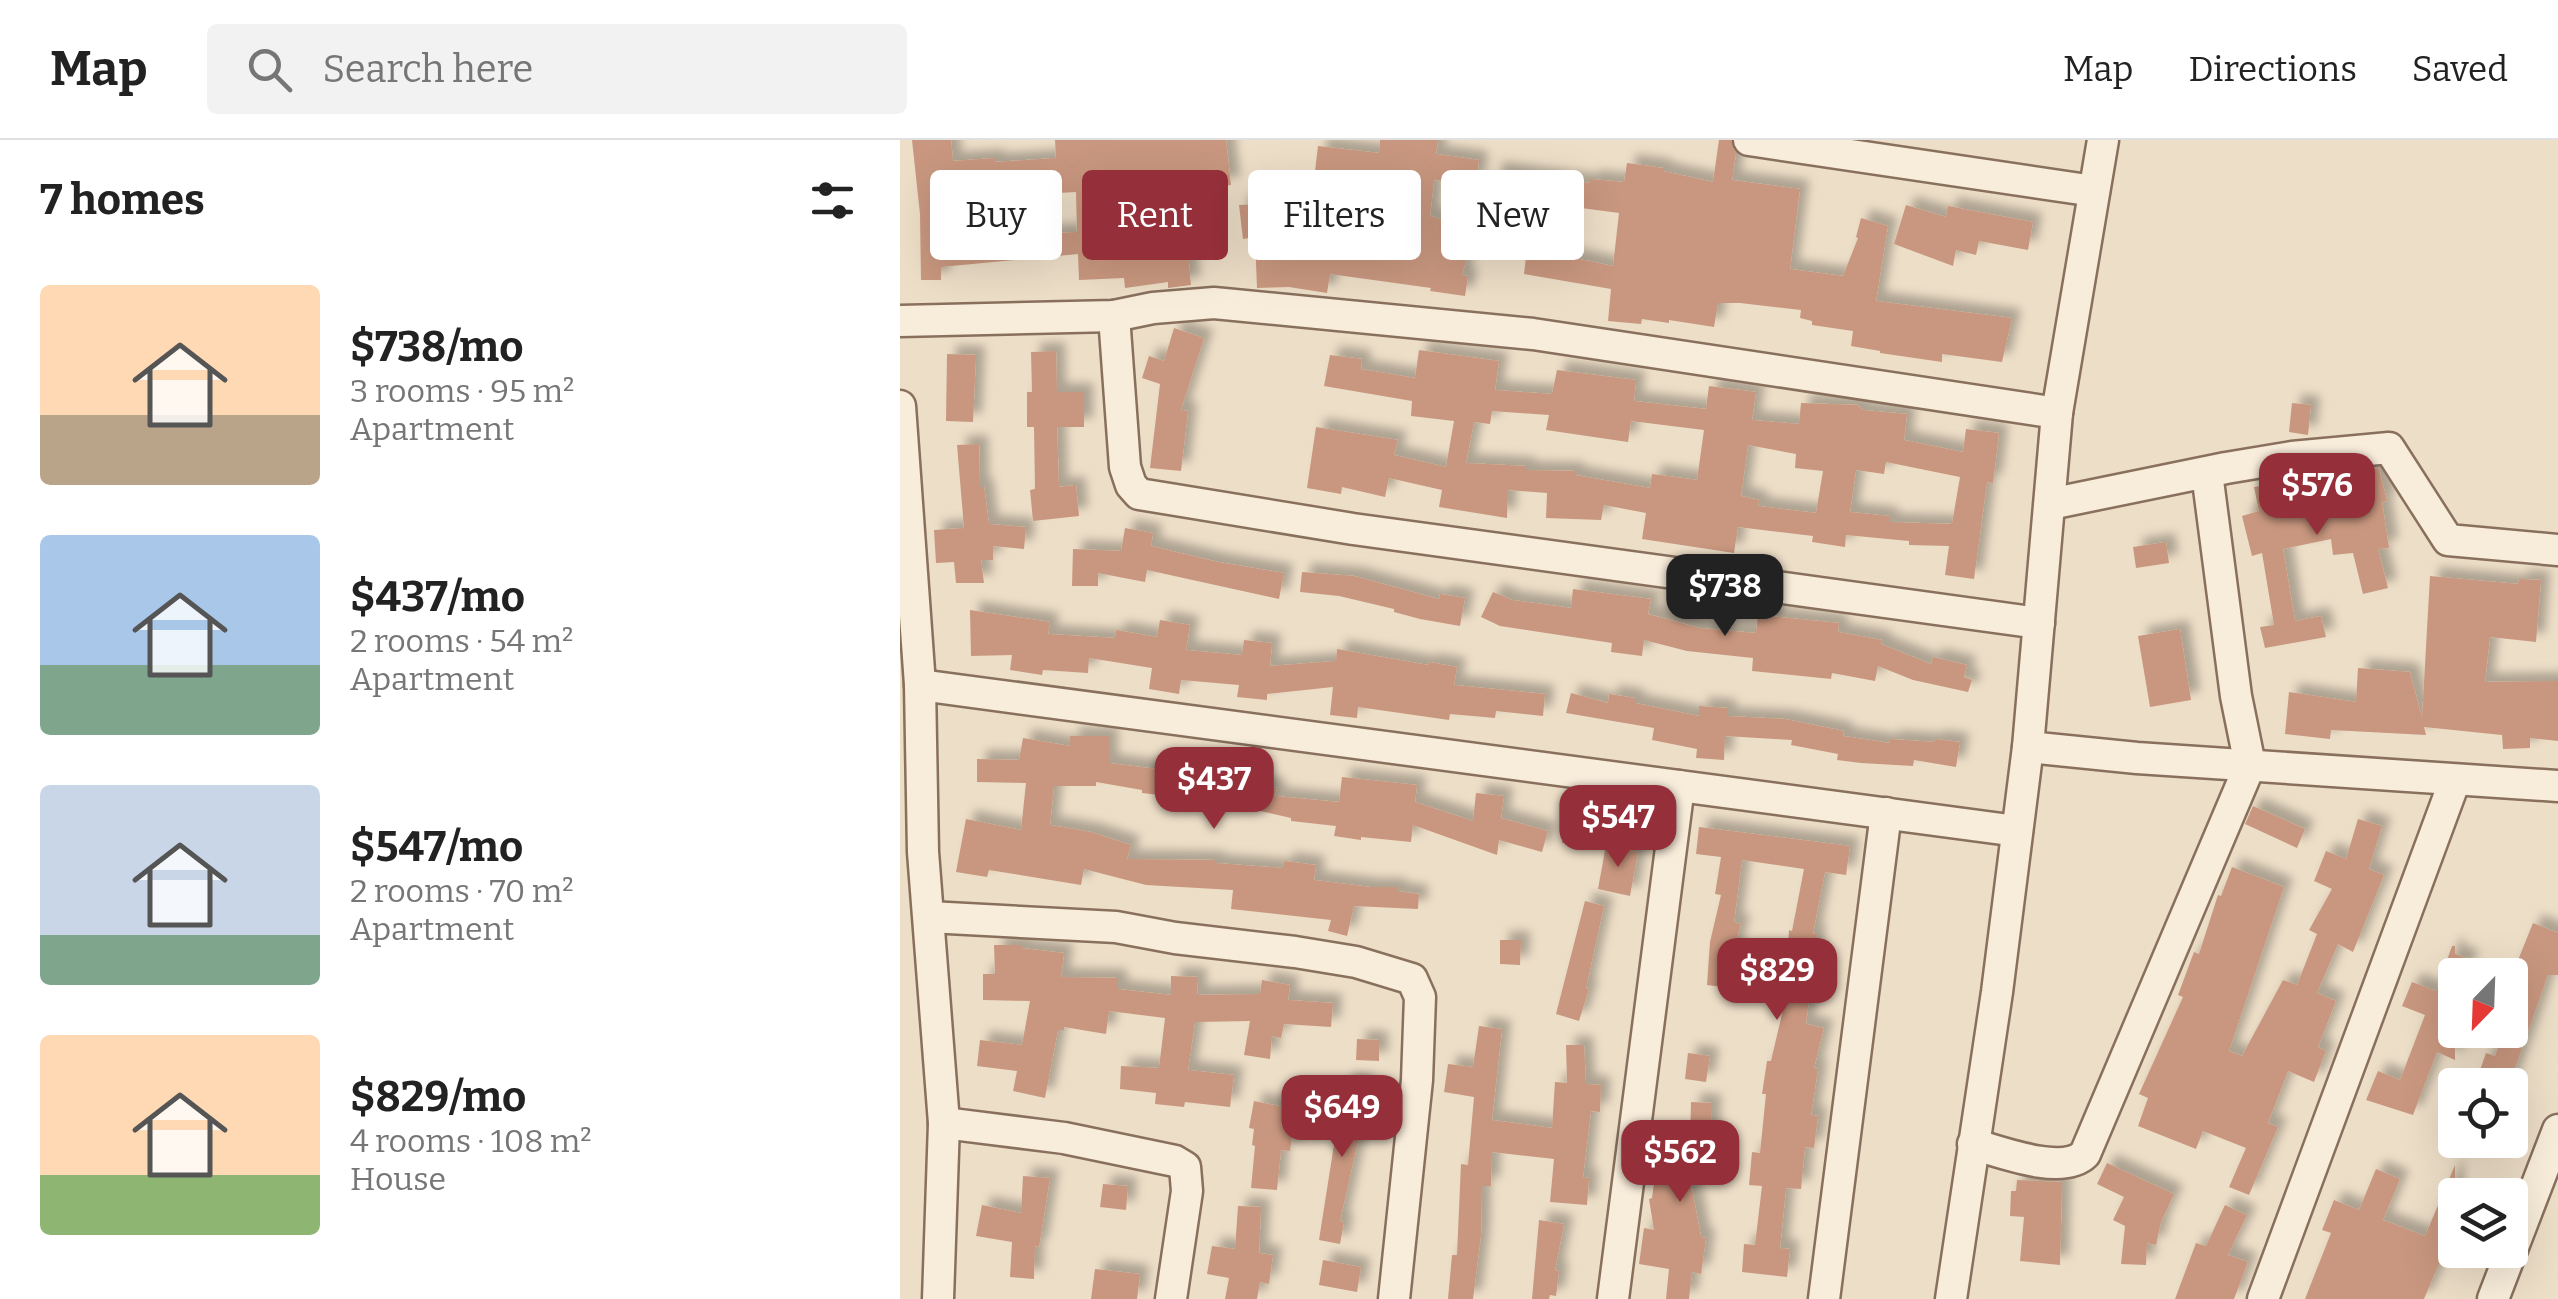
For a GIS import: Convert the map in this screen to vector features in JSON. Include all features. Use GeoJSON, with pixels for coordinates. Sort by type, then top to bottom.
{"type":"FeatureCollection","features":[{"type":"Feature","properties":{"kind":"street"},"geometry":{"type":"LineString","coordinates":[[1749,140],[2094,190]]}},
{"type":"Feature","properties":{"kind":"street"},"geometry":{"type":"LineString","coordinates":[[1951,1299],[1997,992],[2028,747],[2057,413],[2103,140]]}},
{"type":"Feature","properties":{"kind":"street"},"geometry":{"type":"LineString","coordinates":[[900,321],[1114,316],[1214,303],[1533,334],[2057,413]]}},
{"type":"Feature","properties":{"kind":"street"},"geometry":{"type":"LineString","coordinates":[[1114,316],[1125,467],[1139,494],[1335,526],[2038,622]]}},
{"type":"Feature","properties":{"kind":"street"},"geometry":{"type":"LineString","coordinates":[[900,406],[920,685],[910,853],[929,917],[944,1124],[938,1299]]}},
{"type":"Feature","properties":{"kind":"street"},"geometry":{"type":"LineString","coordinates":[[2050,504],[2292,457],[2389,448],[2448,540],[2558,550]]}},
{"type":"Feature","properties":{"kind":"street"},"geometry":{"type":"LineString","coordinates":[[1973,1144],[2020,1158],[2067,1164],[2085,1154],[2250,764],[2236,696],[2207,472]]}},
{"type":"Feature","properties":{"kind":"street"},"geometry":{"type":"LineString","coordinates":[[920,685],[2017,830]]}},
{"type":"Feature","properties":{"kind":"street"},"geometry":{"type":"LineString","coordinates":[[2028,747],[2558,786]]}},
{"type":"Feature","properties":{"kind":"street"},"geometry":{"type":"LineString","coordinates":[[2263,1299],[2455,780]]}},
{"type":"Feature","properties":{"kind":"street"},"geometry":{"type":"LineString","coordinates":[[1613,1299],[1679,786]]}},
{"type":"Feature","properties":{"kind":"street"},"geometry":{"type":"LineString","coordinates":[[1824,1299],[1886,813]]}},
{"type":"Feature","properties":{"kind":"street"},"geometry":{"type":"LineString","coordinates":[[929,917],[1116,927],[1356,962],[1412,979],[1420,998],[1417,1080],[1394,1299]]}},
{"type":"Feature","properties":{"kind":"street"},"geometry":{"type":"LineString","coordinates":[[944,1124],[1064,1138],[1175,1161],[1185,1167],[1187,1191],[1171,1299]]}},
{"type":"Feature","properties":{"kind":"street"},"geometry":{"type":"LineString","coordinates":[[2493,1299],[2558,1130]]}},
{"type":"Feature","properties":{"kind":"building"},"geometry":{"type":"Polygon","coordinates":[[[912,140],[951,140],[953,161],[995,158],[995,162],[1056,158],[1055,140],[1226,140],[1231,185],[1228,185],[1228,170],[1082,170],[1082,260],[1189,260],[1191,285],[1168,288],[1168,282],[1125,288],[1124,278],[1079,280],[1078,254],[1062,256],[1062,233],[1077,232],[1076,192],[1062,193],[1062,170],[930,170],[930,260],[1015,260],[941,267],[941,280],[921,280],[920,214],[912,140]]]}},
{"type":"Feature","properties":{"kind":"building"},"geometry":{"type":"Polygon","coordinates":[[[1380,140],[1438,140],[1436,154],[1479,160],[1478,170],[1441,170],[1441,181],[1434,180],[1430,216],[1441,219],[1441,260],[1466,260],[1462,275],[1468,276],[1465,296],[1330,274],[1327,293],[1289,287],[1257,288],[1256,260],[1421,260],[1421,170],[1315,170],[1318,146],[1379,153],[1380,140]]]}},
{"type":"Feature","properties":{"kind":"building"},"geometry":{"type":"Polygon","coordinates":[[[1719,140],[1731,140],[1736,153],[1732,180],[1800,189],[1790,269],[1843,276],[1858,238],[1861,218],[1888,226],[1876,301],[2012,318],[2002,362],[1942,354],[1942,362],[1880,353],[1851,346],[1853,331],[1812,325],[1812,321],[1800,318],[1801,310],[1740,303],[1718,303],[1714,327],[1669,320],[1642,319],[1641,324],[1608,321],[1611,289],[1524,274],[1526,260],[1584,260],[1613,266],[1619,213],[1584,208],[1584,182],[1590,183],[1590,179],[1624,182],[1627,163],[1713,182],[1719,140]]]}},
{"type":"Feature","properties":{"kind":"building"},"geometry":{"type":"Polygon","coordinates":[[[1239,205],[1248,205],[1248,238],[1243,239],[1239,205]]]}},
{"type":"Feature","properties":{"kind":"building"},"geometry":{"type":"Polygon","coordinates":[[[1906,205],[1946,217],[1948,206],[2033,222],[2028,250],[1979,241],[1976,255],[1956,250],[1953,266],[1894,244],[1906,205]]]}},
{"type":"Feature","properties":{"kind":"building"},"geometry":{"type":"Polygon","coordinates":[[[1174,328],[1204,338],[1181,410],[1188,411],[1181,471],[1150,468],[1160,384],[1142,378],[1149,356],[1164,361],[1174,328]]]}},
{"type":"Feature","properties":{"kind":"building"},"geometry":{"type":"Polygon","coordinates":[[[1419,350],[1499,361],[1495,390],[1552,394],[1557,370],[1636,380],[1634,401],[1706,409],[1709,386],[1756,392],[1752,420],[1799,424],[1801,403],[1857,405],[1863,410],[1907,414],[1904,440],[1963,452],[1966,429],[1999,433],[1993,483],[1987,482],[1974,579],[1945,575],[1949,546],[1909,545],[1909,541],[1846,535],[1845,547],[1812,542],[1813,536],[1738,527],[1734,553],[1642,539],[1646,513],[1604,505],[1601,520],[1546,518],[1547,493],[1508,490],[1507,518],[1439,507],[1442,490],[1389,478],[1385,497],[1342,487],[1341,494],[1307,488],[1316,427],[1398,440],[1394,455],[1446,467],[1454,421],[1411,416],[1412,401],[1324,386],[1330,355],[1362,359],[1361,369],[1415,378],[1419,350]],[[1492,411],[1490,424],[1474,422],[1466,463],[1575,471],[1575,475],[1650,488],[1652,474],[1697,480],[1704,430],[1631,421],[1628,442],[1546,430],[1549,415],[1492,411]],[[1748,445],[1741,496],[1759,500],[1758,506],[1816,513],[1823,471],[1795,468],[1796,454],[1748,445]],[[1886,462],[1884,474],[1856,470],[1850,512],[1889,516],[1889,522],[1952,524],[1960,477],[1886,462]]]}},
{"type":"Feature","properties":{"kind":"building"},"geometry":{"type":"Polygon","coordinates":[[[1056,351],[1057,392],[1084,392],[1084,427],[1057,427],[1059,487],[1076,485],[1079,516],[1033,521],[1030,490],[1035,489],[1034,427],[1027,427],[1027,392],[1032,392],[1031,352],[1056,351]]]}},
{"type":"Feature","properties":{"kind":"building"},"geometry":{"type":"Polygon","coordinates":[[[947,354],[976,355],[973,422],[946,421],[947,354]]]}},
{"type":"Feature","properties":{"kind":"building"},"geometry":{"type":"Polygon","coordinates":[[[2292,403],[2311,405],[2308,435],[2289,432],[2292,403]]]}},
{"type":"Feature","properties":{"kind":"building"},"geometry":{"type":"Polygon","coordinates":[[[979,444],[980,487],[984,487],[989,524],[1026,527],[1024,549],[993,546],[993,560],[981,560],[984,583],[956,583],[954,562],[936,563],[934,530],[964,528],[957,445],[979,444]]]}},
{"type":"Feature","properties":{"kind":"building"},"geometry":{"type":"Polygon","coordinates":[[[2379,468],[2387,501],[2382,502],[2389,548],[2378,549],[2388,588],[2363,594],[2353,553],[2333,555],[2331,539],[2283,549],[2295,621],[2321,616],[2326,637],[2265,648],[2260,627],[2274,625],[2262,553],[2252,556],[2242,516],[2259,511],[2254,487],[2379,468]]]}},
{"type":"Feature","properties":{"kind":"building"},"geometry":{"type":"Polygon","coordinates":[[[1125,528],[1153,533],[1151,546],[1284,573],[1279,599],[1147,570],[1145,582],[1098,573],[1098,586],[1072,586],[1073,549],[1121,551],[1125,528]]]}},
{"type":"Feature","properties":{"kind":"building"},"geometry":{"type":"Polygon","coordinates":[[[2166,542],[2169,563],[2136,568],[2133,547],[2166,542]]]}},
{"type":"Feature","properties":{"kind":"building"},"geometry":{"type":"Polygon","coordinates":[[[1302,572],[1354,576],[1439,599],[1440,594],[1465,598],[1460,626],[1339,596],[1300,592],[1302,572]]]}},
{"type":"Feature","properties":{"kind":"building"},"geometry":{"type":"Polygon","coordinates":[[[2430,576],[2518,584],[2519,579],[2541,580],[2536,642],[2490,637],[2485,682],[2558,681],[2558,741],[2530,738],[2530,748],[2503,749],[2502,735],[2424,727],[2426,735],[2331,730],[2330,739],[2285,734],[2289,692],[2356,702],[2358,668],[2410,672],[2422,718],[2430,576]]]}},
{"type":"Feature","properties":{"kind":"building"},"geometry":{"type":"Polygon","coordinates":[[[1573,589],[1651,599],[1648,614],[1699,628],[1756,633],[1758,615],[1839,623],[1838,632],[1882,640],[1881,644],[1931,664],[1933,657],[1967,665],[1964,677],[1972,680],[1968,692],[1913,680],[1878,666],[1875,681],[1832,673],[1831,679],[1752,671],[1753,658],[1687,651],[1644,640],[1642,656],[1611,652],[1612,643],[1500,626],[1481,617],[1493,592],[1512,600],[1571,608],[1573,589]]]}},
{"type":"Feature","properties":{"kind":"building"},"geometry":{"type":"Polygon","coordinates":[[[970,610],[1050,622],[1048,634],[1115,638],[1116,630],[1157,637],[1160,620],[1190,625],[1186,650],[1242,655],[1244,640],[1272,643],[1270,666],[1336,661],[1337,649],[1457,667],[1454,685],[1545,694],[1543,716],[1496,711],[1495,718],[1450,714],[1449,720],[1358,707],[1357,718],[1330,715],[1333,687],[1267,694],[1267,700],[1237,697],[1239,685],[1181,680],[1179,694],[1149,689],[1152,668],[1089,658],[1088,673],[1043,670],[1042,675],[1010,670],[1012,655],[971,656],[970,610]]]}},
{"type":"Feature","properties":{"kind":"building"},"geometry":{"type":"Polygon","coordinates":[[[2180,629],[2191,700],[2150,707],[2138,636],[2180,629]]]}},
{"type":"Feature","properties":{"kind":"building"},"geometry":{"type":"Polygon","coordinates":[[[1571,693],[1608,703],[1609,694],[1635,698],[1635,703],[1699,716],[1699,706],[1727,708],[1727,716],[1785,719],[1844,731],[1843,736],[1890,743],[1890,739],[1960,742],[1956,767],[1914,760],[1913,766],[1837,760],[1838,754],[1791,745],[1792,740],[1725,736],[1724,760],[1696,758],[1697,749],[1652,740],[1654,728],[1566,713],[1571,693]]]}},
{"type":"Feature","properties":{"kind":"building"},"geometry":{"type":"Polygon","coordinates":[[[1070,736],[1109,736],[1109,763],[1188,773],[1187,779],[1255,783],[1277,788],[1275,796],[1339,802],[1342,777],[1417,785],[1415,802],[1473,821],[1476,793],[1504,796],[1501,818],[1548,831],[1542,852],[1499,840],[1497,855],[1413,825],[1411,842],[1361,840],[1334,836],[1336,826],[1291,821],[1225,803],[1203,804],[1203,800],[1142,793],[1096,782],[1096,786],[1054,786],[1050,825],[1091,832],[1131,845],[1127,859],[1215,860],[1283,868],[1284,861],[1316,865],[1314,880],[1397,887],[1397,891],[1419,894],[1418,909],[1354,906],[1347,936],[1328,931],[1331,920],[1231,909],[1233,890],[1146,885],[1084,869],[1081,885],[989,870],[987,877],[956,872],[966,819],[1021,830],[1026,783],[977,782],[977,759],[1019,760],[1023,738],[1070,746],[1070,736]]]}},
{"type":"Feature","properties":{"kind":"building"},"geometry":{"type":"Polygon","coordinates":[[[1565,804],[1598,807],[1594,846],[1562,843],[1565,804]]]}},
{"type":"Feature","properties":{"kind":"building"},"geometry":{"type":"Polygon","coordinates":[[[2253,806],[2305,829],[2297,848],[2245,824],[2253,806]]]}},
{"type":"Feature","properties":{"kind":"building"},"geometry":{"type":"Polygon","coordinates":[[[2358,819],[2382,826],[2369,869],[2384,875],[2353,952],[2338,944],[2317,993],[2336,1001],[2318,1047],[2326,1051],[2314,1082],[2288,1071],[2268,1123],[2278,1127],[2249,1195],[2229,1187],[2246,1148],[2203,1131],[2196,1149],[2138,1126],[2148,1098],[2139,1094],[2183,997],[2178,995],[2194,952],[2199,954],[2218,895],[2221,896],[2232,867],[2284,887],[2229,1051],[2242,1056],[2283,980],[2297,985],[2317,934],[2309,930],[2332,889],[2314,881],[2326,851],[2346,859],[2358,819]]]}},
{"type":"Feature","properties":{"kind":"building"},"geometry":{"type":"Polygon","coordinates":[[[1699,827],[1850,846],[1846,875],[1825,872],[1813,933],[1817,934],[1806,1024],[1824,1028],[1814,1068],[1818,1069],[1811,1115],[1818,1116],[1814,1148],[1805,1147],[1801,1189],[1786,1188],[1780,1248],[1790,1249],[1787,1277],[1742,1272],[1744,1244],[1755,1245],[1762,1186],[1749,1185],[1752,1152],[1760,1153],[1767,1061],[1771,1061],[1785,1001],[1789,930],[1792,931],[1804,869],[1742,860],[1734,922],[1741,924],[1730,966],[1734,966],[1731,988],[1707,985],[1710,942],[1721,895],[1715,894],[1721,857],[1696,854],[1699,827]]]}},
{"type":"Feature","properties":{"kind":"building"},"geometry":{"type":"Polygon","coordinates":[[[1606,845],[1638,852],[1630,896],[1598,889],[1606,845]]]}},
{"type":"Feature","properties":{"kind":"building"},"geometry":{"type":"Polygon","coordinates":[[[1585,901],[1604,906],[1579,1021],[1556,1014],[1585,901]]]}},
{"type":"Feature","properties":{"kind":"building"},"geometry":{"type":"Polygon","coordinates":[[[2533,923],[2558,933],[2558,975],[2548,975],[2528,1031],[2528,958],[2519,958],[2533,923]]]}},
{"type":"Feature","properties":{"kind":"building"},"geometry":{"type":"Polygon","coordinates":[[[1500,940],[1521,940],[1520,965],[1500,964],[1500,940]]]}},
{"type":"Feature","properties":{"kind":"building"},"geometry":{"type":"Polygon","coordinates":[[[994,945],[1021,945],[1064,953],[1061,977],[1118,978],[1118,989],[1171,995],[1171,976],[1198,977],[1197,995],[1260,994],[1262,980],[1290,985],[1288,1000],[1333,1003],[1331,1027],[1284,1024],[1281,1038],[1272,1036],[1270,1059],[1244,1055],[1250,1021],[1195,1022],[1188,1070],[1234,1075],[1230,1107],[1185,1102],[1184,1107],[1155,1104],[1156,1093],[1120,1089],[1121,1066],[1159,1068],[1165,1018],[1109,1011],[1106,1034],[1064,1027],[1058,1030],[1045,1098],[1013,1091],[1017,1071],[977,1066],[980,1040],[1022,1045],[1030,1001],[983,1000],[983,974],[995,974],[994,945]]]}},
{"type":"Feature","properties":{"kind":"building"},"geometry":{"type":"Polygon","coordinates":[[[2455,946],[2455,954],[2467,958],[2448,958],[2455,946]]]}},
{"type":"Feature","properties":{"kind":"building"},"geometry":{"type":"Polygon","coordinates":[[[2412,982],[2436,991],[2438,985],[2438,1048],[2455,1048],[2455,1060],[2437,1052],[2413,1115],[2366,1100],[2378,1071],[2400,1080],[2425,1015],[2402,1006],[2412,982]]]}},
{"type":"Feature","properties":{"kind":"building"},"geometry":{"type":"Polygon","coordinates":[[[1479,1026],[1502,1029],[1492,1120],[1552,1128],[1555,1082],[1567,1083],[1566,1045],[1584,1045],[1586,1084],[1601,1085],[1600,1112],[1591,1111],[1583,1177],[1589,1178],[1587,1205],[1550,1202],[1554,1159],[1492,1152],[1491,1186],[1482,1186],[1473,1299],[1448,1299],[1452,1255],[1457,1255],[1461,1164],[1468,1165],[1474,1097],[1444,1092],[1448,1064],[1473,1067],[1479,1026]]]}},
{"type":"Feature","properties":{"kind":"building"},"geometry":{"type":"Polygon","coordinates":[[[1357,1039],[1379,1040],[1379,1061],[1356,1060],[1357,1039]]]}},
{"type":"Feature","properties":{"kind":"building"},"geometry":{"type":"Polygon","coordinates":[[[2498,1048],[2522,1048],[2515,1068],[2481,1068],[2486,1053],[2495,1056],[2498,1048]]]}},
{"type":"Feature","properties":{"kind":"building"},"geometry":{"type":"Polygon","coordinates":[[[1688,1053],[1710,1056],[1706,1082],[1685,1079],[1688,1053]]]}},
{"type":"Feature","properties":{"kind":"building"},"geometry":{"type":"Polygon","coordinates":[[[1344,1081],[1365,1083],[1359,1137],[1340,1221],[1344,1222],[1340,1244],[1319,1240],[1344,1081]]]}},
{"type":"Feature","properties":{"kind":"building"},"geometry":{"type":"Polygon","coordinates":[[[1254,1101],[1284,1107],[1281,1126],[1293,1128],[1290,1151],[1281,1150],[1277,1190],[1251,1188],[1255,1146],[1254,1129],[1249,1128],[1254,1101]]]}},
{"type":"Feature","properties":{"kind":"building"},"geometry":{"type":"Polygon","coordinates":[[[1691,1102],[1712,1103],[1711,1145],[1720,1150],[1716,1177],[1689,1173],[1701,1237],[1706,1238],[1701,1274],[1692,1272],[1689,1299],[1666,1299],[1669,1269],[1639,1264],[1644,1228],[1654,1230],[1649,1199],[1660,1139],[1690,1142],[1691,1102]]]}},
{"type":"Feature","properties":{"kind":"building"},"geometry":{"type":"Polygon","coordinates":[[[2107,1163],[2174,1194],[2156,1245],[2147,1243],[2146,1265],[2121,1264],[2125,1226],[2113,1220],[2124,1197],[2097,1184],[2107,1163]]]}},
{"type":"Feature","properties":{"kind":"building"},"geometry":{"type":"Polygon","coordinates":[[[2376,1169],[2400,1179],[2383,1220],[2425,1236],[2438,1205],[2438,1266],[2424,1299],[2305,1299],[2331,1233],[2322,1230],[2334,1200],[2359,1210],[2376,1169]]]}},
{"type":"Feature","properties":{"kind":"building"},"geometry":{"type":"Polygon","coordinates":[[[1023,1176],[1050,1178],[1039,1247],[1035,1246],[1034,1279],[1010,1277],[1012,1242],[976,1236],[982,1205],[1021,1213],[1023,1176]]]}},
{"type":"Feature","properties":{"kind":"building"},"geometry":{"type":"Polygon","coordinates":[[[2017,1180],[2062,1182],[2060,1265],[2020,1261],[2024,1217],[2010,1216],[2011,1191],[2016,1191],[2017,1180]]]}},
{"type":"Feature","properties":{"kind":"building"},"geometry":{"type":"Polygon","coordinates":[[[1103,1184],[1128,1186],[1126,1210],[1100,1207],[1103,1184]]]}},
{"type":"Feature","properties":{"kind":"building"},"geometry":{"type":"Polygon","coordinates":[[[2225,1205],[2247,1215],[2228,1255],[2248,1262],[2234,1299],[2175,1299],[2196,1243],[2206,1246],[2225,1205]]]}},
{"type":"Feature","properties":{"kind":"building"},"geometry":{"type":"Polygon","coordinates":[[[1238,1206],[1261,1207],[1259,1253],[1273,1255],[1269,1284],[1260,1282],[1257,1299],[1225,1299],[1229,1278],[1207,1274],[1212,1246],[1235,1249],[1238,1206]]]}},
{"type":"Feature","properties":{"kind":"building"},"geometry":{"type":"Polygon","coordinates":[[[1539,1220],[1564,1224],[1555,1270],[1559,1271],[1556,1296],[1550,1295],[1549,1299],[1532,1299],[1539,1220]]]}},
{"type":"Feature","properties":{"kind":"building"},"geometry":{"type":"Polygon","coordinates":[[[1323,1260],[1361,1267],[1357,1292],[1319,1285],[1323,1260]]]}},
{"type":"Feature","properties":{"kind":"building"},"geometry":{"type":"Polygon","coordinates":[[[1095,1269],[1140,1274],[1137,1299],[1091,1299],[1095,1269]]]}}]}
